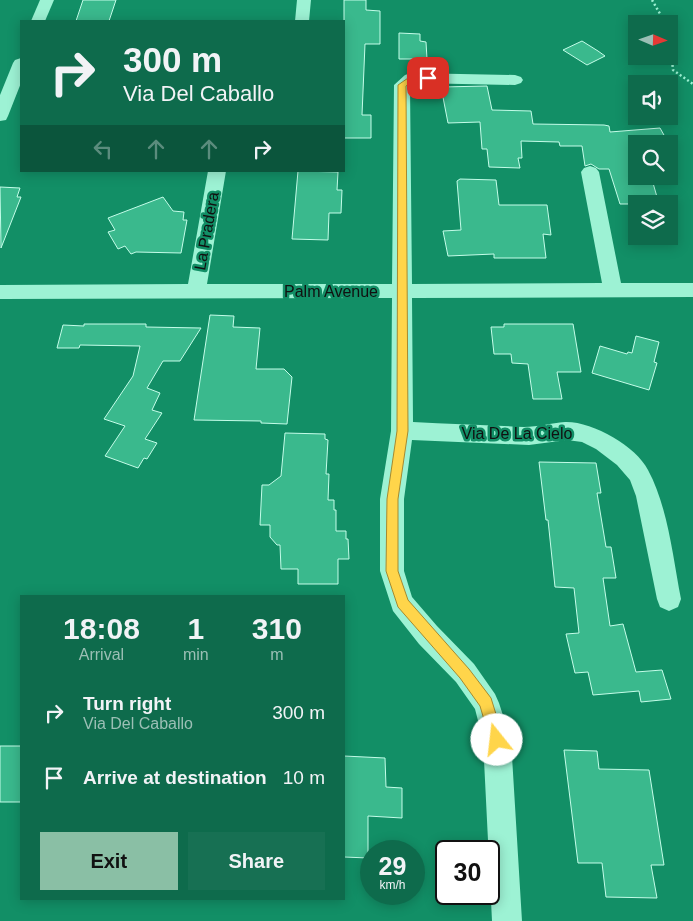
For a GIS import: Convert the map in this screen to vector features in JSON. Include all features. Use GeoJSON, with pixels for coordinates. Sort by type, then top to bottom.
{"type":"FeatureCollection","features":[{"type":"Feature","properties":{"kind":"street"},"geometry":{"type":"LineString","coordinates":[[38,20],[47,0]]}},
{"type":"Feature","properties":{"kind":"street"},"geometry":{"type":"LineString","coordinates":[[302,20],[304,0]]}},
{"type":"Feature","properties":{"kind":"street"},"geometry":{"type":"LineString","coordinates":[[0,115],[20,65]]}},
{"type":"Feature","properties":{"kind":"street"},"geometry":{"type":"LineString","coordinates":[[507,921],[497,740],[486,703],[464,674],[402,603],[392,571],[392,499],[402,431],[402,85],[411,78],[515,80]]}},
{"type":"Feature","properties":{"kind":"street","name":"La Pradera"},"geometry":{"type":"LineString","coordinates":[[196,292],[217,172]]}},
{"type":"Feature","properties":{"kind":"street"},"geometry":{"type":"LineString","coordinates":[[590,172],[613,291]]}},
{"type":"Feature","properties":{"kind":"street","name":"Palm Avenue"},"geometry":{"type":"LineString","coordinates":[[0,292],[693,290]]}},
{"type":"Feature","properties":{"kind":"street","name":"Via De La Cielo"},"geometry":{"type":"LineString","coordinates":[[402,431],[529,436],[567,431],[585,434],[604,443],[625,458],[639,474],[642,481],[648,496],[669,599]]}},
{"type":"Feature","properties":{"kind":"path"},"geometry":{"type":"LineString","coordinates":[[652,0],[661,15]]}},
{"type":"Feature","properties":{"kind":"path"},"geometry":{"type":"LineString","coordinates":[[673,65],[673,70],[693,84]]}},
{"type":"Feature","properties":{"kind":"building"},"geometry":{"type":"Polygon","coordinates":[[[83,0],[116,0],[109,20],[76,20],[83,0]]]}},
{"type":"Feature","properties":{"kind":"building"},"geometry":{"type":"Polygon","coordinates":[[[344,0],[366,0],[366,10],[380,11],[380,44],[365,44],[362,115],[371,115],[371,138],[345,138],[344,0]]]}},
{"type":"Feature","properties":{"kind":"building"},"geometry":{"type":"Polygon","coordinates":[[[399,33],[420,34],[420,41],[426,42],[427,59],[399,59],[399,33]]]}},
{"type":"Feature","properties":{"kind":"building"},"geometry":{"type":"Polygon","coordinates":[[[582,41],[605,56],[587,65],[563,50],[582,41]]]}},
{"type":"Feature","properties":{"kind":"building"},"geometry":{"type":"Polygon","coordinates":[[[487,86],[492,110],[531,111],[533,124],[604,125],[609,126],[610,132],[660,128],[664,135],[628,135],[628,185],[654,185],[656,195],[628,195],[628,204],[620,204],[609,169],[599,169],[591,164],[585,166],[582,146],[560,146],[559,142],[521,141],[522,158],[518,158],[520,168],[489,167],[487,149],[482,149],[480,122],[448,123],[441,87],[487,86]]]}},
{"type":"Feature","properties":{"kind":"building"},"geometry":{"type":"Polygon","coordinates":[[[298,172],[338,172],[337,190],[342,190],[341,213],[329,213],[328,240],[292,239],[298,172]]]}},
{"type":"Feature","properties":{"kind":"building"},"geometry":{"type":"Polygon","coordinates":[[[460,179],[496,180],[499,205],[547,205],[551,235],[543,234],[546,258],[494,258],[494,254],[448,256],[443,231],[461,230],[457,181],[460,179]]]}},
{"type":"Feature","properties":{"kind":"building"},"geometry":{"type":"Polygon","coordinates":[[[0,187],[20,188],[17,197],[21,197],[1,248],[0,187]]]}},
{"type":"Feature","properties":{"kind":"building"},"geometry":{"type":"Polygon","coordinates":[[[163,197],[173,211],[184,212],[183,220],[187,220],[181,253],[136,252],[131,254],[125,246],[118,249],[108,232],[115,230],[108,218],[163,197]]]}},
{"type":"Feature","properties":{"kind":"building"},"geometry":{"type":"Polygon","coordinates":[[[210,315],[234,316],[233,327],[260,328],[256,369],[284,369],[292,377],[287,424],[261,423],[261,421],[194,420],[210,315]]]}},
{"type":"Feature","properties":{"kind":"building"},"geometry":{"type":"Polygon","coordinates":[[[84,324],[146,324],[146,327],[201,328],[180,361],[163,361],[147,388],[160,393],[152,410],[162,413],[145,439],[157,443],[147,459],[144,458],[138,468],[105,456],[125,426],[104,419],[133,376],[140,346],[80,345],[79,348],[57,348],[63,325],[84,326],[84,324]]]}},
{"type":"Feature","properties":{"kind":"building"},"geometry":{"type":"Polygon","coordinates":[[[504,324],[573,324],[581,372],[557,372],[562,399],[533,399],[528,364],[512,363],[511,354],[494,354],[491,327],[504,327],[504,324]]]}},
{"type":"Feature","properties":{"kind":"building"},"geometry":{"type":"Polygon","coordinates":[[[636,336],[659,342],[654,362],[657,363],[649,390],[592,373],[600,346],[627,354],[628,352],[632,353],[636,336]]]}},
{"type":"Feature","properties":{"kind":"building"},"geometry":{"type":"Polygon","coordinates":[[[285,433],[325,434],[325,439],[328,440],[326,474],[329,474],[328,500],[334,500],[336,531],[346,531],[346,539],[348,539],[349,559],[338,559],[338,584],[298,584],[298,569],[281,569],[280,545],[277,545],[270,537],[270,525],[260,525],[262,485],[269,485],[281,476],[285,433]]]}},
{"type":"Feature","properties":{"kind":"building"},"geometry":{"type":"Polygon","coordinates":[[[539,462],[596,463],[601,493],[597,493],[606,547],[611,547],[616,578],[603,578],[610,626],[623,624],[636,672],[662,670],[671,699],[641,702],[639,691],[593,695],[588,672],[575,673],[566,634],[579,633],[574,588],[555,587],[548,520],[546,520],[539,462]]]}},
{"type":"Feature","properties":{"kind":"building"},"geometry":{"type":"Polygon","coordinates":[[[0,746],[20,746],[20,802],[0,802],[0,746]]]}},
{"type":"Feature","properties":{"kind":"building"},"geometry":{"type":"Polygon","coordinates":[[[564,750],[597,751],[599,769],[649,770],[664,865],[651,865],[657,898],[606,897],[602,863],[578,863],[564,750]]]}},
{"type":"Feature","properties":{"kind":"building"},"geometry":{"type":"Polygon","coordinates":[[[345,756],[385,758],[386,787],[402,788],[402,818],[368,816],[368,840],[360,840],[360,858],[345,857],[345,756]]]}},
{"type":"Feature","properties":{"kind":"route"},"geometry":{"type":"LineString","coordinates":[[428,78],[411,78],[402,85],[402,431],[392,499],[392,571],[402,603],[464,674],[486,703],[497,740]]}}]}
